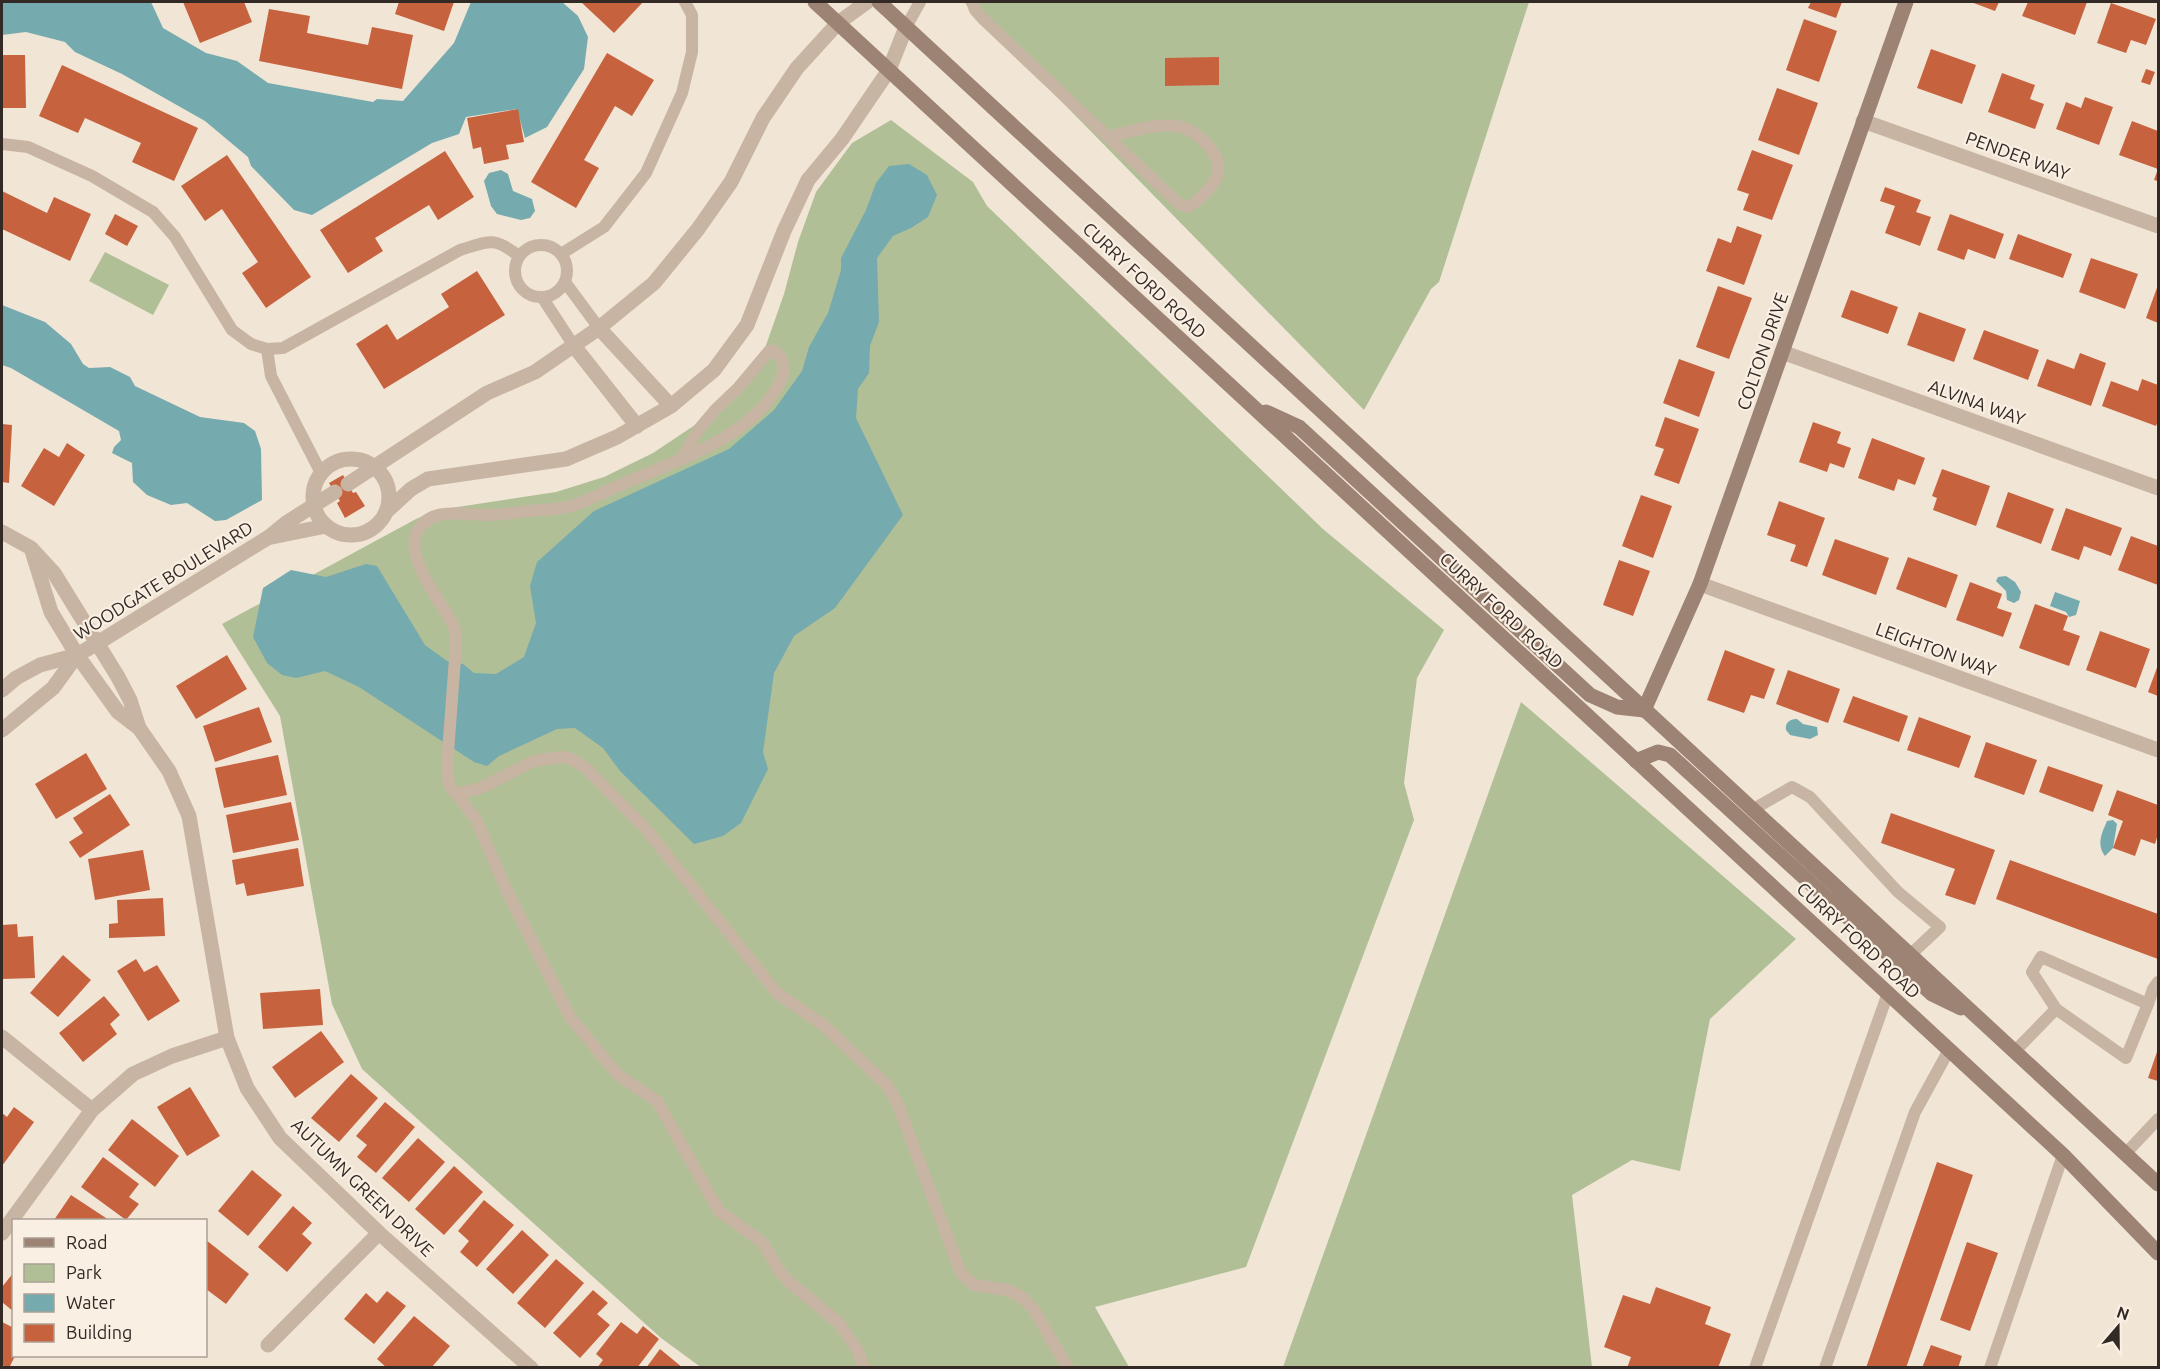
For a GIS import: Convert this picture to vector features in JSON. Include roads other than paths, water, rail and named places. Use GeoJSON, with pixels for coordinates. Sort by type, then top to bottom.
{"type":"FeatureCollection","features":[{"type":"Feature","properties":{"kind":"main road","name":"CURRY FORD ROAD"},"geometry":{"type":"LineString","coordinates":[[815,2],[2063,1155],[2158,1253]]}},
{"type":"Feature","properties":{"kind":"main road","name":"CURRY FORD ROAD"},"geometry":{"type":"LineString","coordinates":[[879,2],[2158,1184]]}},
{"type":"Feature","properties":{"kind":"main road","name":"COLTON DRIVE"},"geometry":{"type":"LineString","coordinates":[[1644,711],[1700,584],[1906,2]]}},
{"type":"Feature","properties":{"kind":"main road"},"geometry":{"type":"LineString","coordinates":[[1254,407],[1299,427],[1590,695],[1617,707],[1644,711]]}},
{"type":"Feature","properties":{"kind":"main road"},"geometry":{"type":"LineString","coordinates":[[1636,761],[1658,752],[1670,755],[1932,994],[1976,1015]]}},
{"type":"Feature","properties":{"kind":"street"},"geometry":{"type":"LineString","coordinates":[[348,484],[376,468],[487,393],[534,372],[574,346],[654,283],[698,229],[731,182],[763,118],[797,68],[838,23],[867,2]]}},
{"type":"Feature","properties":{"kind":"street"},"geometry":{"type":"LineString","coordinates":[[387,511],[411,489],[428,479],[566,459],[617,437],[671,406],[714,370],[747,325],[784,231],[808,180],[842,139],[889,70],[906,27]]}},
{"type":"Feature","properties":{"kind":"street","name":"PENDER WAY"},"geometry":{"type":"LineString","coordinates":[[1863,121],[2158,226]]}},
{"type":"Feature","properties":{"kind":"street"},"geometry":{"type":"LineString","coordinates":[[599,328],[671,406]]}},
{"type":"Feature","properties":{"kind":"street"},"geometry":{"type":"LineString","coordinates":[[574,346],[637,426]]}},
{"type":"Feature","properties":{"kind":"street","name":"ALVINA WAY"},"geometry":{"type":"LineString","coordinates":[[1782,352],[2158,488]]}},
{"type":"Feature","properties":{"kind":"street"},"geometry":{"type":"LineString","coordinates":[[341,460],[365,461],[376,468],[384,477],[389,488],[390,500],[381,522],[372,530],[360,535],[348,536],[326,526],[318,517],[313,505],[312,493],[321,473],[330,465],[341,460]]}},
{"type":"Feature","properties":{"kind":"street","name":"WOODGATE BOULEVARD"},"geometry":{"type":"LineString","coordinates":[[2,690],[16,678],[40,665],[77,656],[269,537],[334,492]]}},
{"type":"Feature","properties":{"kind":"street","name":"WOODGATE BOULEVARD"},"geometry":{"type":"LineString","coordinates":[[269,537],[326,526]]}},
{"type":"Feature","properties":{"kind":"street","name":"AUTUMN GREEN DRIVE"},"geometry":{"type":"LineString","coordinates":[[2,532],[31,548],[54,573],[118,677],[130,700],[139,728]]}},
{"type":"Feature","properties":{"kind":"street","name":"AUTUMN GREEN DRIVE"},"geometry":{"type":"LineString","coordinates":[[31,548],[51,612],[77,656],[118,712],[139,728],[170,771],[189,816],[227,1038],[247,1088],[280,1138],[379,1233],[531,1368]]}},
{"type":"Feature","properties":{"kind":"street","name":"LEIGHTON WAY"},"geometry":{"type":"LineString","coordinates":[[1700,584],[2158,750]]}},
{"type":"Feature","properties":{"kind":"street","name":"WOODGATE BOULEVARD"},"geometry":{"type":"LineString","coordinates":[[2,730],[53,688],[77,656]]}},
{"type":"Feature","properties":{"kind":"street"},"geometry":{"type":"LineString","coordinates":[[2,1037],[92,1110]]}},
{"type":"Feature","properties":{"kind":"street"},"geometry":{"type":"LineString","coordinates":[[12,1219],[92,1110],[133,1074],[172,1056],[227,1038]]}},
{"type":"Feature","properties":{"kind":"street"},"geometry":{"type":"LineString","coordinates":[[2,1233],[12,1219]]}},
{"type":"Feature","properties":{"kind":"street"},"geometry":{"type":"LineString","coordinates":[[267,1345],[379,1233]]}},
{"type":"Feature","properties":{"kind":"lane"},"geometry":{"type":"LineString","coordinates":[[561,254],[604,227],[646,173],[682,93],[692,52],[692,15],[685,2]]}},
{"type":"Feature","properties":{"kind":"lane"},"geometry":{"type":"LineString","coordinates":[[906,27],[920,2]]}},
{"type":"Feature","properties":{"kind":"lane"},"geometry":{"type":"LineString","coordinates":[[972,2],[975,10],[984,20],[1179,204],[1187,207],[1194,204],[1217,181],[1218,160],[1213,150],[1191,130],[1177,126],[1154,127],[1108,137]]}},
{"type":"Feature","properties":{"kind":"lane"},"geometry":{"type":"LineString","coordinates":[[2,144],[28,147],[92,176],[153,212],[175,237],[232,330],[251,344],[267,349],[283,348],[460,250],[489,241],[503,243],[519,256]]}},
{"type":"Feature","properties":{"kind":"lane"},"geometry":{"type":"LineString","coordinates":[[539,245],[555,249],[561,254],[567,268],[565,282],[555,293],[542,297],[526,293],[516,280],[514,272],[519,256],[525,250],[539,245]]}},
{"type":"Feature","properties":{"kind":"lane"},"geometry":{"type":"LineString","coordinates":[[565,282],[599,328]]}},
{"type":"Feature","properties":{"kind":"lane"},"geometry":{"type":"LineString","coordinates":[[542,297],[574,346]]}},
{"type":"Feature","properties":{"kind":"lane"},"geometry":{"type":"LineString","coordinates":[[267,349],[271,376],[321,473]]}},
{"type":"Feature","properties":{"kind":"lane"},"geometry":{"type":"LineString","coordinates":[[682,458],[699,429],[714,410],[738,388],[769,351],[780,355],[784,369],[782,380],[765,405],[743,425],[707,447],[682,458],[568,507],[489,515],[448,514],[430,518],[417,532],[415,539],[418,561],[426,582],[453,624],[456,645],[447,766],[449,785],[476,819],[506,889],[570,1017],[618,1075],[657,1101],[719,1211],[763,1243],[788,1281],[839,1323],[858,1351],[864,1368]]}},
{"type":"Feature","properties":{"kind":"lane"},"geometry":{"type":"LineString","coordinates":[[456,794],[481,788],[534,761],[561,757],[569,758],[585,767],[645,828],[777,993],[822,1024],[886,1084],[897,1102],[961,1274],[974,1285],[1008,1290],[1023,1298],[1034,1310],[1068,1368]]}},
{"type":"Feature","properties":{"kind":"lane"},"geometry":{"type":"LineString","coordinates":[[1752,810],[1792,787],[1810,797],[1898,892],[1940,927],[1910,955]]}},
{"type":"Feature","properties":{"kind":"lane"},"geometry":{"type":"LineString","coordinates":[[2148,1004],[2041,957],[2032,972],[2056,1009],[2126,1058],[2148,1004],[2153,989],[2158,982]]}},
{"type":"Feature","properties":{"kind":"lane"},"geometry":{"type":"LineString","coordinates":[[1755,1368],[1888,993]]}},
{"type":"Feature","properties":{"kind":"lane"},"geometry":{"type":"LineString","coordinates":[[2015,1051],[2056,1009]]}},
{"type":"Feature","properties":{"kind":"lane"},"geometry":{"type":"LineString","coordinates":[[1825,1368],[1915,1112],[1949,1050]]}},
{"type":"Feature","properties":{"kind":"lane"},"geometry":{"type":"LineString","coordinates":[[2126,1153],[2158,1119]]}},
{"type":"Feature","properties":{"kind":"lane"},"geometry":{"type":"LineString","coordinates":[[1990,1368],[2063,1155]]}},
{"type":"Feature","properties":{"kind":"water"},"geometry":{"type":"Polygon","coordinates":[[[2,2],[151,2],[163,28],[206,53],[237,61],[268,83],[373,102],[377,99],[403,101],[454,43],[471,2],[562,2],[578,16],[588,37],[584,69],[547,127],[525,138],[517,109],[466,117],[459,134],[432,143],[312,215],[294,210],[251,166],[248,157],[205,121],[122,74],[75,52],[65,42],[26,32],[2,35],[2,2]]]}},
{"type":"Feature","properties":{"kind":"water"},"geometry":{"type":"Polygon","coordinates":[[[909,164],[927,175],[937,195],[928,217],[893,236],[877,258],[879,322],[870,346],[869,373],[858,389],[856,418],[903,515],[835,608],[794,636],[774,673],[763,752],[768,769],[741,823],[723,836],[694,844],[620,771],[603,748],[575,728],[557,729],[499,756],[487,766],[474,762],[359,687],[325,671],[296,678],[282,675],[267,663],[253,637],[263,588],[291,570],[326,577],[366,564],[377,566],[425,645],[447,661],[463,664],[474,673],[496,674],[524,657],[536,623],[530,586],[537,562],[594,511],[729,449],[774,410],[802,371],[809,347],[828,313],[841,270],[841,258],[866,210],[876,183],[889,166],[909,164]]]}},
{"type":"Feature","properties":{"kind":"water"},"geometry":{"type":"Polygon","coordinates":[[[501,170],[508,174],[513,191],[532,199],[535,211],[530,218],[521,220],[497,214],[491,206],[484,181],[489,173],[501,170]]]}},
{"type":"Feature","properties":{"kind":"water"},"geometry":{"type":"Polygon","coordinates":[[[2,305],[45,322],[71,344],[83,364],[89,368],[110,367],[130,377],[135,386],[200,417],[244,423],[255,431],[261,449],[262,500],[226,520],[215,521],[187,503],[171,505],[147,495],[133,482],[132,463],[112,453],[121,440],[119,431],[11,368],[2,365],[2,305]]]}},
{"type":"Feature","properties":{"kind":"water"},"geometry":{"type":"Polygon","coordinates":[[[2006,576],[2015,582],[2021,592],[2019,600],[2014,603],[2007,600],[2006,591],[1996,581],[1998,577],[2006,576]]]}},
{"type":"Feature","properties":{"kind":"water"},"geometry":{"type":"Polygon","coordinates":[[[2055,592],[2080,601],[2076,615],[2069,617],[2066,612],[2050,606],[2055,592]]]}},
{"type":"Feature","properties":{"kind":"water"},"geometry":{"type":"Polygon","coordinates":[[[1797,719],[1803,724],[1817,727],[1818,735],[1810,739],[1790,735],[1786,730],[1787,723],[1797,719]]]}},
{"type":"Feature","properties":{"kind":"water"},"geometry":{"type":"Polygon","coordinates":[[[2113,820],[2117,824],[2113,848],[2105,856],[2102,852],[2101,838],[2107,821],[2113,820]]]}}]}
